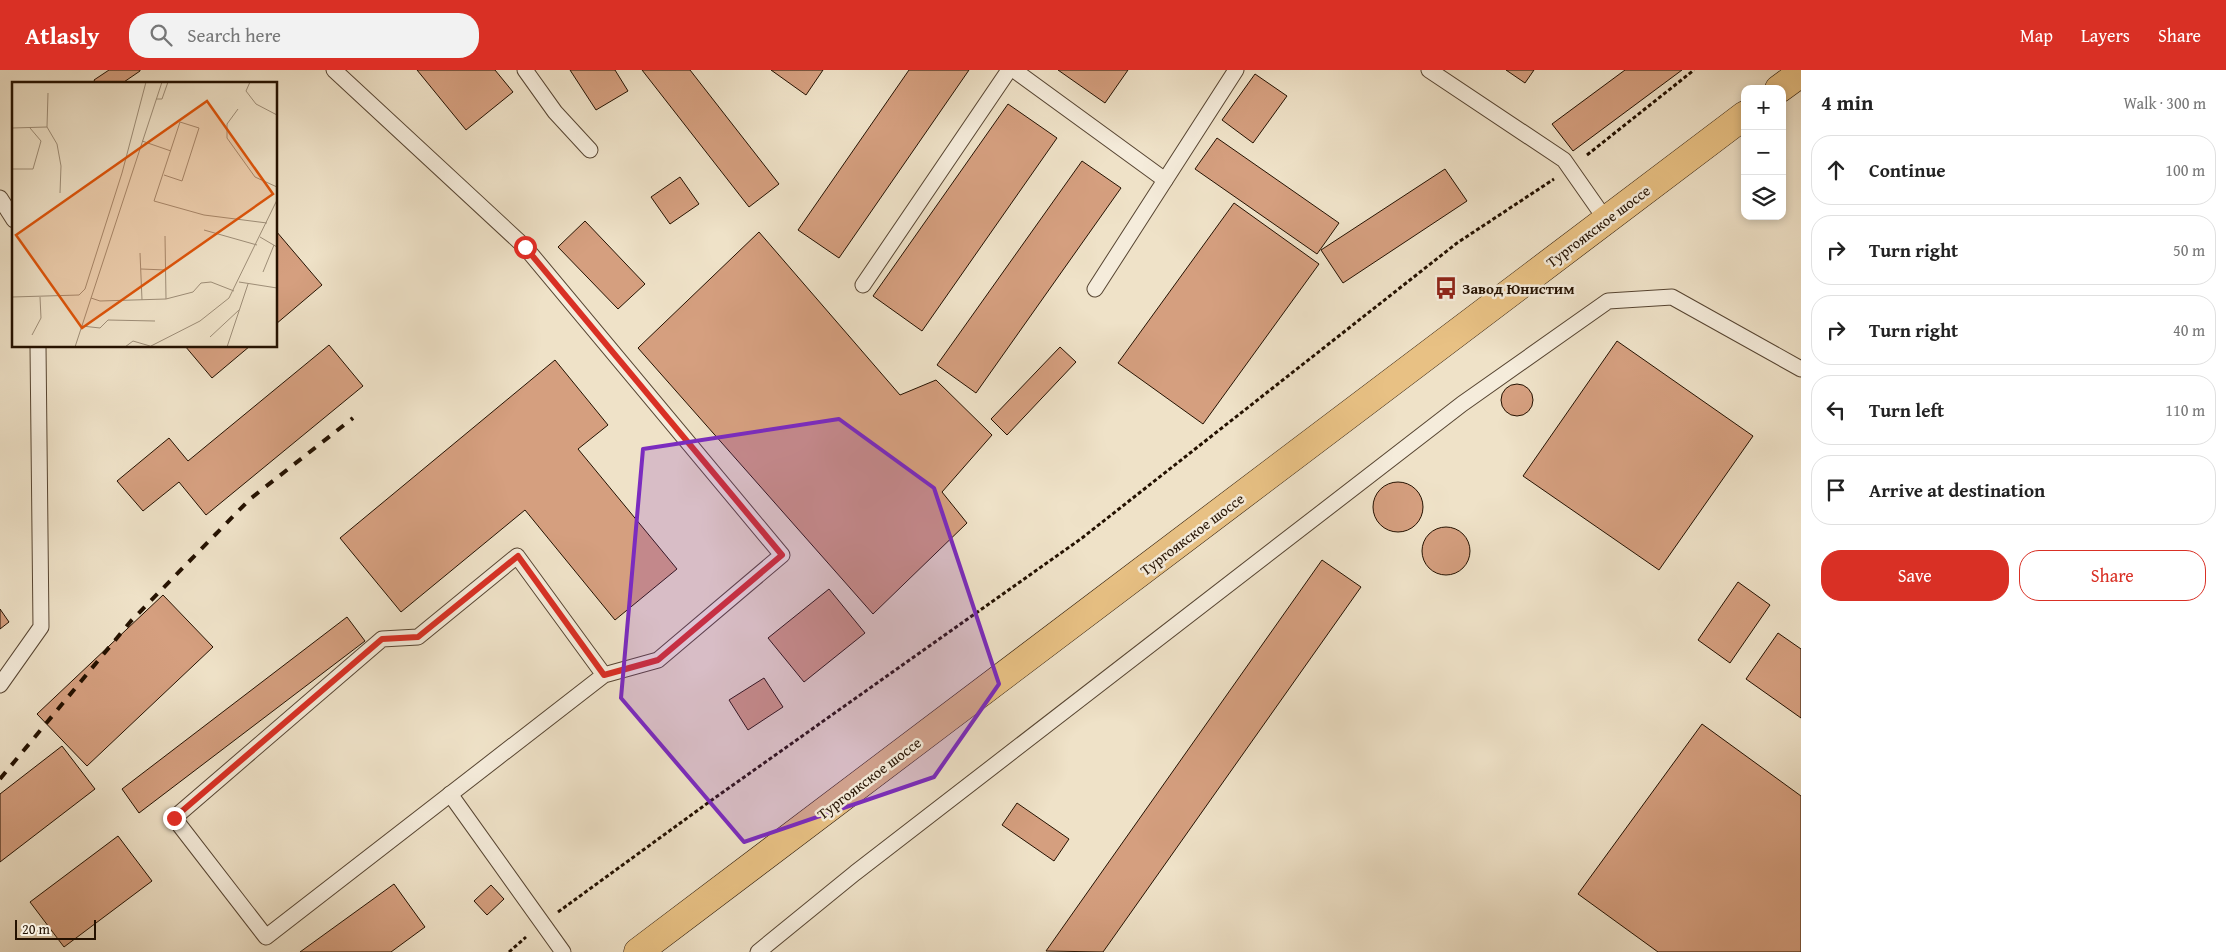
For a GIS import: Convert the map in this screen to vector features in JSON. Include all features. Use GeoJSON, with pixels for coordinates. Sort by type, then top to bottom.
{"type":"FeatureCollection","features":[{"type":"Feature","properties":{"kind":"main road","name":"Тургоякское шоссе"},"geometry":{"type":"LineString","coordinates":[[638,952],[1741,118]]}},
{"type":"Feature","properties":{"kind":"lane"},"geometry":{"type":"LineString","coordinates":[[334,70],[525,247],[782,555],[658,660],[604,675],[266,936],[174,818],[382,639],[418,637],[518,556],[604,675]]}},
{"type":"Feature","properties":{"kind":"lane"},"geometry":{"type":"LineString","coordinates":[[525,70],[555,112],[590,150]]}},
{"type":"Feature","properties":{"kind":"lane"},"geometry":{"type":"LineString","coordinates":[[862,284],[1009,70]]}},
{"type":"Feature","properties":{"kind":"lane"},"geometry":{"type":"LineString","coordinates":[[1014,70],[1166,180]]}},
{"type":"Feature","properties":{"kind":"lane"},"geometry":{"type":"LineString","coordinates":[[1095,289],[1236,70]]}},
{"type":"Feature","properties":{"kind":"lane"},"geometry":{"type":"LineString","coordinates":[[1429,70],[1564,160],[1606,220]]}},
{"type":"Feature","properties":{"kind":"lane"},"geometry":{"type":"LineString","coordinates":[[0,198],[12,217]]}},
{"type":"Feature","properties":{"kind":"lane"},"geometry":{"type":"LineString","coordinates":[[758,952],[855,873],[1462,404],[1608,301],[1672,296],[1801,369]]}},
{"type":"Feature","properties":{"kind":"lane"},"geometry":{"type":"LineString","coordinates":[[0,686],[41,627],[38,348]]}},
{"type":"Feature","properties":{"kind":"lane"},"geometry":{"type":"LineString","coordinates":[[450,794],[563,952]]}},
{"type":"Feature","properties":{"kind":"path"},"geometry":{"type":"LineString","coordinates":[[509,952],[542,923],[716,797],[1082,538],[1457,243],[1571,168],[1694,70]]}},
{"type":"Feature","properties":{"kind":"highlighted area"},"geometry":{"type":"Polygon","coordinates":[[[839,419],[934,488],[999,684],[934,777],[744,842],[621,698],[643,449],[839,419]]]}},
{"type":"Feature","properties":{"kind":"building"},"geometry":{"type":"Polygon","coordinates":[[[109,70],[140,70],[124,82],[95,82],[94,80],[109,70]]]}},
{"type":"Feature","properties":{"kind":"building"},"geometry":{"type":"Polygon","coordinates":[[[417,70],[495,70],[513,92],[466,130],[417,70]]]}},
{"type":"Feature","properties":{"kind":"building"},"geometry":{"type":"Polygon","coordinates":[[[570,70],[615,70],[628,91],[596,110],[570,70]]]}},
{"type":"Feature","properties":{"kind":"building"},"geometry":{"type":"Polygon","coordinates":[[[642,70],[690,70],[779,184],[749,207],[642,70]]]}},
{"type":"Feature","properties":{"kind":"building"},"geometry":{"type":"Polygon","coordinates":[[[771,70],[823,70],[806,95],[771,70]]]}},
{"type":"Feature","properties":{"kind":"building"},"geometry":{"type":"Polygon","coordinates":[[[909,70],[969,70],[839,258],[798,230],[909,70]]]}},
{"type":"Feature","properties":{"kind":"building"},"geometry":{"type":"Polygon","coordinates":[[[1058,70],[1128,70],[1105,103],[1058,70]]]}},
{"type":"Feature","properties":{"kind":"building"},"geometry":{"type":"Polygon","coordinates":[[[1506,70],[1534,70],[1525,83],[1506,70]]]}},
{"type":"Feature","properties":{"kind":"building"},"geometry":{"type":"Polygon","coordinates":[[[1625,70],[1682,70],[1573,151],[1552,124],[1625,70]]]}},
{"type":"Feature","properties":{"kind":"building"},"geometry":{"type":"Polygon","coordinates":[[[1255,74],[1287,96],[1253,143],[1222,120],[1255,74]]]}},
{"type":"Feature","properties":{"kind":"building"},"geometry":{"type":"Polygon","coordinates":[[[1008,104],[1057,138],[922,331],[873,296],[1008,104]]]}},
{"type":"Feature","properties":{"kind":"building"},"geometry":{"type":"Polygon","coordinates":[[[1217,138],[1339,223],[1317,254],[1195,169],[1217,138]]]}},
{"type":"Feature","properties":{"kind":"building"},"geometry":{"type":"Polygon","coordinates":[[[1082,161],[1121,188],[976,393],[937,365],[1082,161]]]}},
{"type":"Feature","properties":{"kind":"building"},"geometry":{"type":"Polygon","coordinates":[[[1445,169],[1467,201],[1343,283],[1321,250],[1445,169]]]}},
{"type":"Feature","properties":{"kind":"building"},"geometry":{"type":"Polygon","coordinates":[[[680,177],[699,204],[670,224],[651,197],[680,177]]]}},
{"type":"Feature","properties":{"kind":"building"},"geometry":{"type":"Polygon","coordinates":[[[1234,203],[1319,264],[1203,424],[1118,363],[1234,203]]]}},
{"type":"Feature","properties":{"kind":"building"},"geometry":{"type":"Polygon","coordinates":[[[585,221],[645,284],[618,309],[558,247],[585,221]]]}},
{"type":"Feature","properties":{"kind":"building"},"geometry":{"type":"Polygon","coordinates":[[[759,232],[900,395],[936,380],[992,435],[942,492],[967,523],[873,614],[638,348],[759,232]]]}},
{"type":"Feature","properties":{"kind":"building"},"geometry":{"type":"Polygon","coordinates":[[[278,233],[322,285],[278,322],[278,233]]]}},
{"type":"Feature","properties":{"kind":"building"},"geometry":{"type":"Polygon","coordinates":[[[1617,341],[1753,436],[1659,570],[1523,476],[1617,341]]]}},
{"type":"Feature","properties":{"kind":"building"},"geometry":{"type":"Polygon","coordinates":[[[329,345],[363,386],[206,515],[179,482],[143,511],[117,481],[169,438],[188,461],[329,345]]]}},
{"type":"Feature","properties":{"kind":"building"},"geometry":{"type":"Polygon","coordinates":[[[1060,347],[1076,362],[1007,435],[991,419],[1060,347]]]}},
{"type":"Feature","properties":{"kind":"building"},"geometry":{"type":"Polygon","coordinates":[[[187,348],[248,348],[212,378],[187,348]]]}},
{"type":"Feature","properties":{"kind":"building"},"geometry":{"type":"Polygon","coordinates":[[[555,360],[608,425],[578,449],[677,569],[615,620],[525,510],[401,612],[340,538],[555,360]]]}},
{"type":"Feature","properties":{"kind":"building"},"geometry":{"type":"Polygon","coordinates":[[[1517,384],[1523,385],[1528,389],[1532,394],[1532,406],[1528,411],[1523,415],[1517,416],[1511,415],[1506,411],[1502,406],[1501,400],[1502,394],[1506,389],[1511,385],[1517,384]]]}},
{"type":"Feature","properties":{"kind":"building"},"geometry":{"type":"Polygon","coordinates":[[[1398,482],[1416,489],[1423,507],[1416,525],[1398,532],[1380,525],[1373,507],[1380,489],[1398,482]]]}},
{"type":"Feature","properties":{"kind":"building"},"geometry":{"type":"Polygon","coordinates":[[[1446,527],[1455,529],[1463,534],[1468,542],[1470,551],[1468,560],[1463,568],[1455,573],[1446,575],[1437,573],[1429,568],[1424,560],[1422,551],[1424,542],[1429,534],[1437,529],[1446,527]]]}},
{"type":"Feature","properties":{"kind":"building"},"geometry":{"type":"Polygon","coordinates":[[[1322,560],[1361,587],[1103,952],[1046,951],[1322,560]]]}},
{"type":"Feature","properties":{"kind":"building"},"geometry":{"type":"Polygon","coordinates":[[[1738,582],[1770,605],[1730,663],[1698,640],[1738,582]]]}},
{"type":"Feature","properties":{"kind":"building"},"geometry":{"type":"Polygon","coordinates":[[[829,589],[865,633],[804,682],[768,638],[829,589]]]}},
{"type":"Feature","properties":{"kind":"building"},"geometry":{"type":"Polygon","coordinates":[[[163,595],[213,647],[87,766],[37,714],[163,595]]]}},
{"type":"Feature","properties":{"kind":"building"},"geometry":{"type":"Polygon","coordinates":[[[0,609],[9,622],[0,629],[0,609]]]}},
{"type":"Feature","properties":{"kind":"building"},"geometry":{"type":"Polygon","coordinates":[[[347,617],[365,641],[139,813],[122,789],[347,617]]]}},
{"type":"Feature","properties":{"kind":"building"},"geometry":{"type":"Polygon","coordinates":[[[1778,633],[1801,649],[1801,718],[1746,679],[1778,633]]]}},
{"type":"Feature","properties":{"kind":"building"},"geometry":{"type":"Polygon","coordinates":[[[764,678],[783,707],[748,730],[729,700],[764,678]]]}},
{"type":"Feature","properties":{"kind":"building"},"geometry":{"type":"Polygon","coordinates":[[[1702,724],[1801,796],[1801,952],[1658,952],[1578,894],[1702,724]]]}},
{"type":"Feature","properties":{"kind":"building"},"geometry":{"type":"Polygon","coordinates":[[[62,746],[95,789],[0,862],[0,794],[62,746]]]}},
{"type":"Feature","properties":{"kind":"building"},"geometry":{"type":"Polygon","coordinates":[[[1017,803],[1069,839],[1054,861],[1002,825],[1017,803]]]}},
{"type":"Feature","properties":{"kind":"building"},"geometry":{"type":"Polygon","coordinates":[[[118,836],[152,881],[64,947],[30,902],[118,836]]]}},
{"type":"Feature","properties":{"kind":"building"},"geometry":{"type":"Polygon","coordinates":[[[394,884],[425,927],[391,952],[300,952],[394,884]]]}},
{"type":"Feature","properties":{"kind":"building"},"geometry":{"type":"Polygon","coordinates":[[[491,885],[504,899],[487,915],[474,901],[491,885]]]}},
{"type":"Feature","properties":{"kind":"railway"},"geometry":{"type":"LineString","coordinates":[[0,779],[131,621],[250,499],[353,418]]}},
{"type":"Feature","properties":{"kind":"place","name":"Завод Юнистим"},"geometry":{"type":"Point","coordinates":[1446,288]}},
{"type":"Feature","properties":{"kind":"route"},"geometry":{"type":"LineString","coordinates":[[174,818],[382,639],[418,637],[518,556],[604,675],[658,660],[782,555],[525,247]]}}]}
